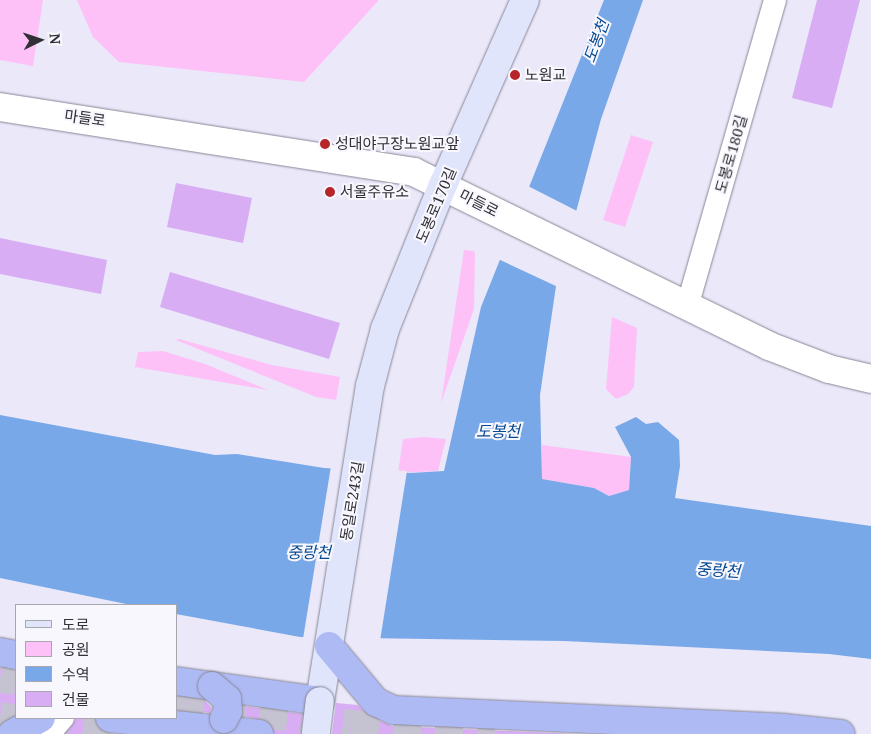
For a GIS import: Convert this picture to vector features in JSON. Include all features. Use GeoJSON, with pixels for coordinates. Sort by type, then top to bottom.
{"type":"FeatureCollection","features":[{"type":"Feature","properties":{"kind":"highway"},"geometry":{"type":"LineString","coordinates":[[329,646],[376,702],[393,710],[512,721],[784,728],[841,734]]}},
{"type":"Feature","properties":{"kind":"highway"},"geometry":{"type":"LineString","coordinates":[[0,652],[15,655]]}},
{"type":"Feature","properties":{"kind":"highway"},"geometry":{"type":"LineString","coordinates":[[178,681],[320,701]]}},
{"type":"Feature","properties":{"kind":"highway"},"geometry":{"type":"LineString","coordinates":[[212,686],[227,699],[228,712],[213,727]]}},
{"type":"Feature","properties":{"kind":"highway"},"geometry":{"type":"LineString","coordinates":[[12,734],[40,719]]}},
{"type":"Feature","properties":{"kind":"highway"},"geometry":{"type":"LineString","coordinates":[[121,719],[213,727],[259,734]]}},
{"type":"Feature","properties":{"kind":"highway"},"geometry":{"type":"LineString","coordinates":[[481,734],[512,721]]}},
{"type":"Feature","properties":{"kind":"main road","name":"도봉로170길"},"geometry":{"type":"LineString","coordinates":[[370,386],[385,329],[443,185],[525,0]]}},
{"type":"Feature","properties":{"kind":"main road","name":"동일로243길"},"geometry":{"type":"LineString","coordinates":[[316,733],[370,386]]}},
{"type":"Feature","properties":{"kind":"street","name":"도봉로180길"},"geometry":{"type":"LineString","coordinates":[[687,307],[775,0]]}},
{"type":"Feature","properties":{"kind":"street","name":"마들로"},"geometry":{"type":"LineString","coordinates":[[0,107],[394,166],[443,185],[646,287],[790,355],[871,379]]}},
{"type":"Feature","properties":{"kind":"street"},"geometry":{"type":"LineString","coordinates":[[49,734],[61,719]]}},
{"type":"Feature","properties":{"kind":"green space"},"geometry":{"type":"Polygon","coordinates":[[[0,0],[43,0],[33,66],[0,60],[0,0]]]}},
{"type":"Feature","properties":{"kind":"green space"},"geometry":{"type":"Polygon","coordinates":[[[77,0],[379,0],[304,82],[119,62],[93,37],[77,0]]]}},
{"type":"Feature","properties":{"kind":"green space"},"geometry":{"type":"Polygon","coordinates":[[[631,135],[653,142],[625,227],[603,220],[631,135]]]}},
{"type":"Feature","properties":{"kind":"green space"},"geometry":{"type":"Polygon","coordinates":[[[464,250],[474,251],[475,254],[474,309],[441,403],[464,250]]]}},
{"type":"Feature","properties":{"kind":"green space"},"geometry":{"type":"Polygon","coordinates":[[[612,317],[637,328],[634,387],[628,394],[616,399],[606,389],[612,317]]]}},
{"type":"Feature","properties":{"kind":"green space"},"geometry":{"type":"Polygon","coordinates":[[[179,339],[272,365],[340,377],[336,400],[316,397],[176,340],[179,339]]]}},
{"type":"Feature","properties":{"kind":"green space"},"geometry":{"type":"Polygon","coordinates":[[[163,351],[205,364],[268,390],[135,367],[138,352],[163,351]]]}},
{"type":"Feature","properties":{"kind":"green space"},"geometry":{"type":"Polygon","coordinates":[[[422,437],[446,439],[438,471],[398,473],[403,439],[422,437]]]}},
{"type":"Feature","properties":{"kind":"green space"},"geometry":{"type":"Polygon","coordinates":[[[542,445],[631,457],[629,490],[609,496],[594,488],[542,479],[542,445]]]}},
{"type":"Feature","properties":{"kind":"water","name":"중랑천"},"geometry":{"type":"Polygon","coordinates":[[[604,0],[643,0],[601,119],[556,286],[540,395],[542,479],[594,488],[609,496],[629,490],[631,457],[615,427],[636,417],[646,424],[658,422],[679,440],[680,466],[675,498],[871,526],[871,659],[829,654],[564,641],[300,637],[178,614],[178,604],[126,604],[0,578],[0,415],[215,455],[237,454],[324,468],[410,473],[444,471],[481,307],[604,0]]]}},
{"type":"Feature","properties":{"kind":"pier"},"geometry":{"type":"Polygon","coordinates":[[[528,186],[577,211],[558,287],[498,259],[528,186]]]}},
{"type":"Feature","properties":{"kind":"pier"},"geometry":{"type":"Polygon","coordinates":[[[331,466],[407,471],[380,641],[303,639],[331,466]]]}},
{"type":"Feature","properties":{"kind":"building"},"geometry":{"type":"Polygon","coordinates":[[[817,0],[860,0],[832,108],[792,98],[817,0]]]}},
{"type":"Feature","properties":{"kind":"building"},"geometry":{"type":"Polygon","coordinates":[[[176,183],[252,198],[243,243],[167,227],[176,183]]]}},
{"type":"Feature","properties":{"kind":"building"},"geometry":{"type":"Polygon","coordinates":[[[0,238],[107,260],[101,294],[0,274],[0,238]]]}},
{"type":"Feature","properties":{"kind":"building"},"geometry":{"type":"Polygon","coordinates":[[[170,272],[340,323],[329,359],[160,307],[170,272]]]}},
{"type":"Feature","properties":{"kind":"building"},"geometry":{"type":"Polygon","coordinates":[[[0,668],[15,670],[15,715],[0,725],[0,668]]]}},
{"type":"Feature","properties":{"kind":"building"},"geometry":{"type":"Polygon","coordinates":[[[178,697],[205,701],[212,708],[210,713],[178,709],[178,697]]]}},
{"type":"Feature","properties":{"kind":"building"},"geometry":{"type":"Polygon","coordinates":[[[336,703],[358,705],[369,716],[392,726],[575,734],[332,734],[336,703]]]}},
{"type":"Feature","properties":{"kind":"building"},"geometry":{"type":"Polygon","coordinates":[[[243,706],[303,714],[301,734],[274,734],[268,721],[242,716],[243,706]]]}},
{"type":"Feature","properties":{"kind":"building"},"geometry":{"type":"Polygon","coordinates":[[[75,719],[95,719],[100,730],[113,734],[66,734],[75,719]]]}},
{"type":"Feature","properties":{"kind":"tunnel"},"geometry":{"type":"LineString","coordinates":[[0,679],[15,681]]}},
{"type":"Feature","properties":{"kind":"tunnel"},"geometry":{"type":"LineString","coordinates":[[178,705],[351,724],[495,734]]}},
{"type":"Feature","properties":{"kind":"tunnel"},"geometry":{"type":"LineString","coordinates":[[0,716],[15,718]]}},
{"type":"Feature","properties":{"kind":"tunnel"},"geometry":{"type":"LineString","coordinates":[[19,719],[116,734]]}},
{"type":"Feature","properties":{"kind":"place","name":"노원교"},"geometry":{"type":"Point","coordinates":[515,75]}},
{"type":"Feature","properties":{"kind":"place","name":"성대야구장노원교앞"},"geometry":{"type":"Point","coordinates":[325,144]}},
{"type":"Feature","properties":{"kind":"place","name":"서울주유소"},"geometry":{"type":"Point","coordinates":[330,192]}},
{"type":"Feature","properties":{"kind":"water label","name":"도봉천"},"geometry":{"type":"Point","coordinates":[596,41]}},
{"type":"Feature","properties":{"kind":"water label","name":"도봉천"},"geometry":{"type":"Point","coordinates":[498,431]}}]}
